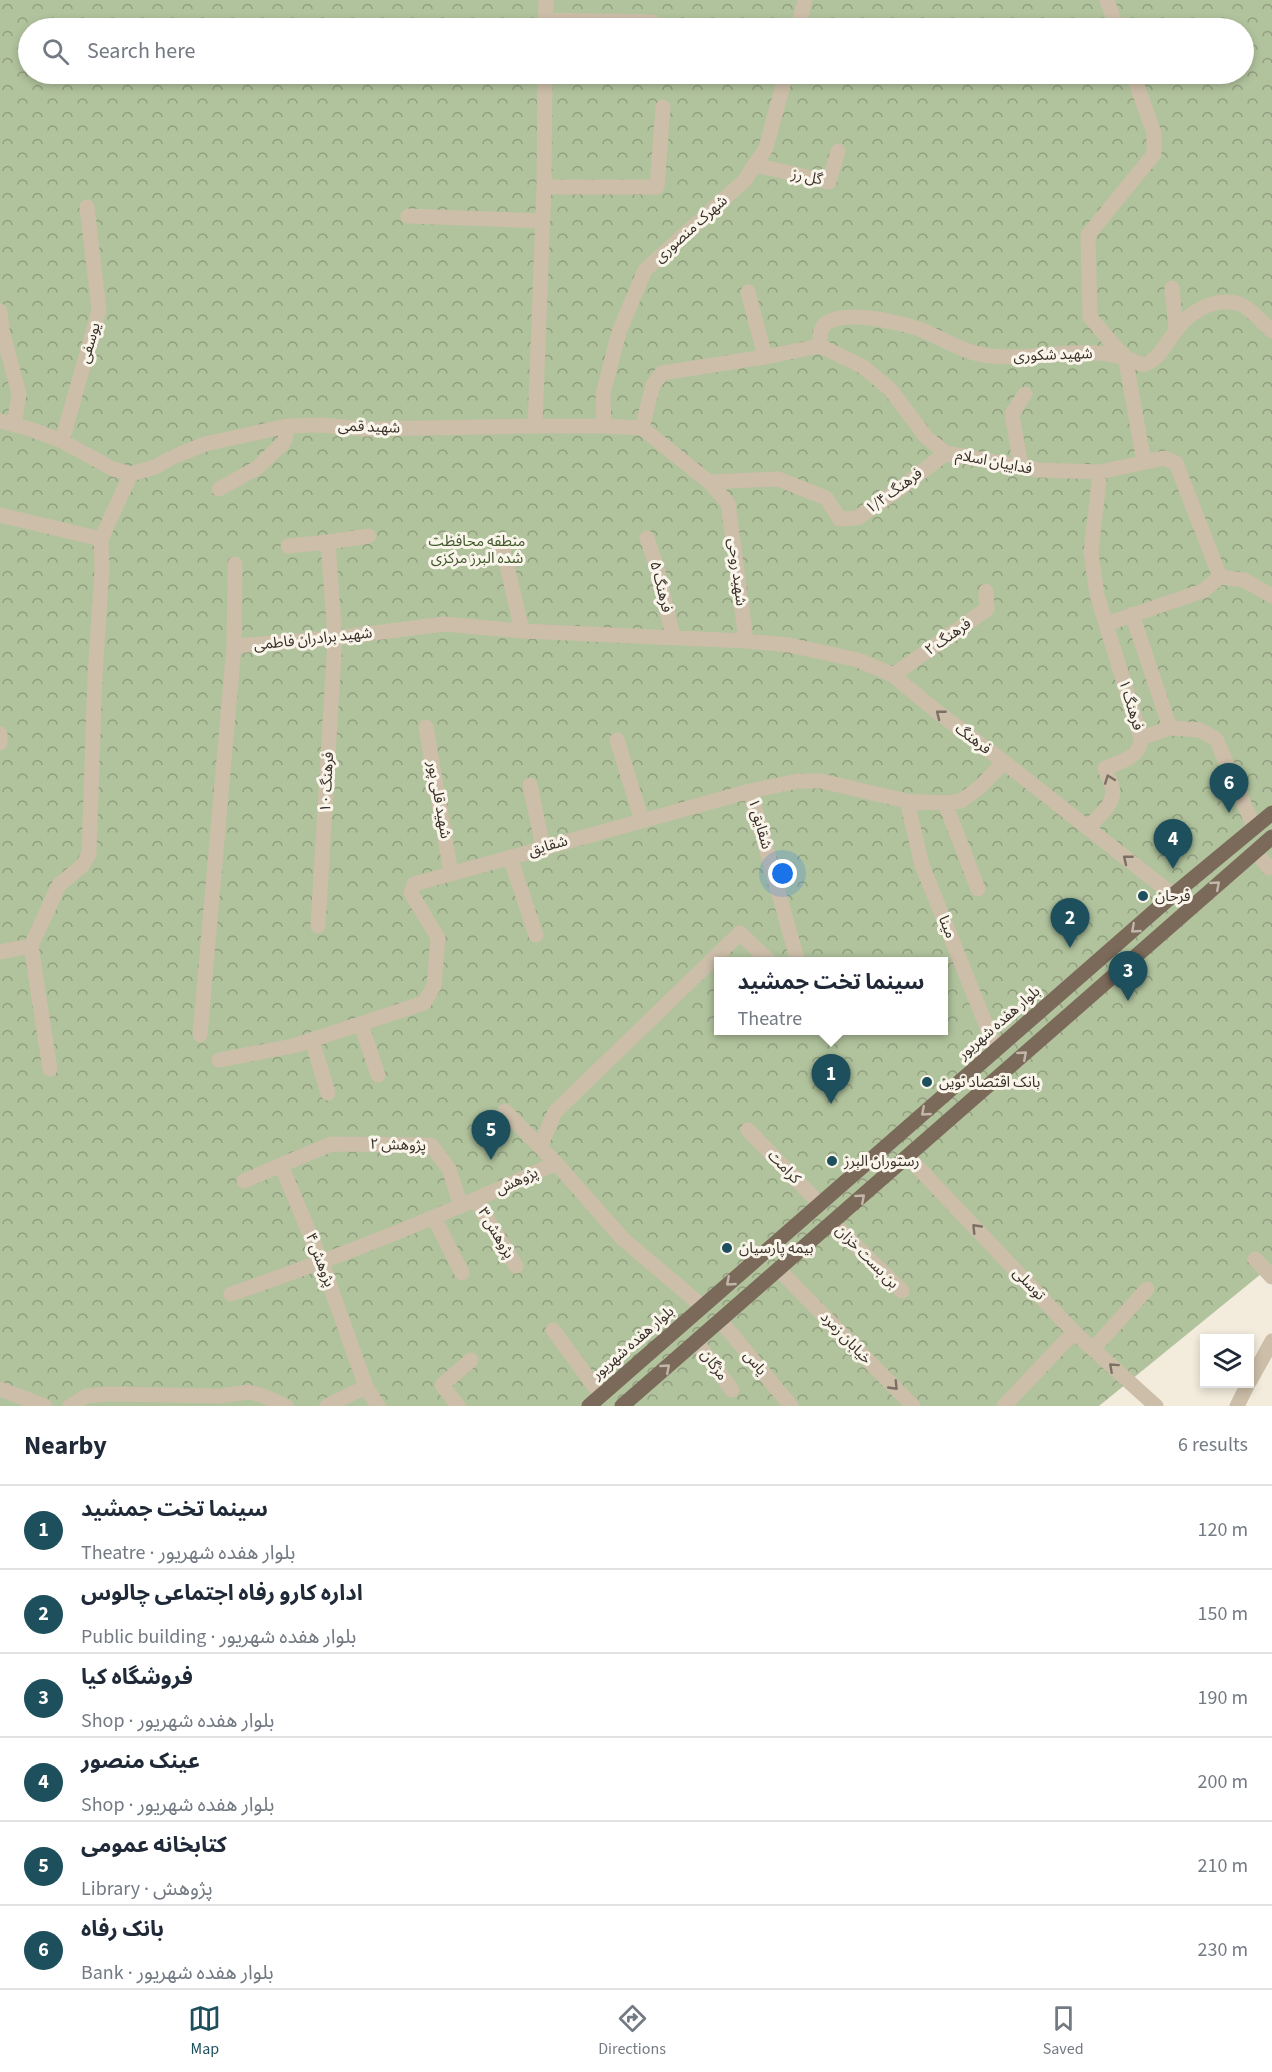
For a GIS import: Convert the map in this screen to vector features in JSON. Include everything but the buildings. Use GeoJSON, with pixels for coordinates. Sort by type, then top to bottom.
{"type":"FeatureCollection","features":[{"type":"Feature","properties":{"kind":"main road","name":"بلوار هفده شهریور"},"geometry":{"type":"LineString","coordinates":[[589,1406],[1173,895],[1272,813]]}},
{"type":"Feature","properties":{"kind":"main road"},"geometry":{"type":"LineString","coordinates":[[1249,831],[1255,851]]}},
{"type":"Feature","properties":{"kind":"main road"},"geometry":{"type":"LineString","coordinates":[[622,1406],[1272,837]]}},
{"type":"Feature","properties":{"kind":"street"},"geometry":{"type":"LineString","coordinates":[[545,18],[546,0]]}},
{"type":"Feature","properties":{"kind":"street"},"geometry":{"type":"LineString","coordinates":[[800,18],[805,0]]}},
{"type":"Feature","properties":{"kind":"street"},"geometry":{"type":"LineString","coordinates":[[1107,0],[1113,18]]}},
{"type":"Feature","properties":{"kind":"street"},"geometry":{"type":"LineString","coordinates":[[535,426],[544,187],[545,84]]}},
{"type":"Feature","properties":{"kind":"street","name":"شهرک منصوری"},"geometry":{"type":"LineString","coordinates":[[604,426],[603,394],[619,332],[645,270],[744,180],[766,148],[783,84]]}},
{"type":"Feature","properties":{"kind":"street"},"geometry":{"type":"LineString","coordinates":[[1137,84],[1154,133],[1154,154],[1088,235],[1090,317],[1125,356],[1144,462]]}},
{"type":"Feature","properties":{"kind":"street"},"geometry":{"type":"LineString","coordinates":[[544,187],[657,187],[663,107]]}},
{"type":"Feature","properties":{"kind":"street","name":"گل رز"},"geometry":{"type":"LineString","coordinates":[[754,165],[829,182],[838,151]]}},
{"type":"Feature","properties":{"kind":"street","name":"یوسفی"},"geometry":{"type":"LineString","coordinates":[[62,441],[99,310],[87,207]]}},
{"type":"Feature","properties":{"kind":"street"},"geometry":{"type":"LineString","coordinates":[[408,216],[542,221]]}},
{"type":"Feature","properties":{"kind":"street"},"geometry":{"type":"LineString","coordinates":[[1172,288],[1176,329]]}},
{"type":"Feature","properties":{"kind":"street"},"geometry":{"type":"LineString","coordinates":[[748,292],[765,357]]}},
{"type":"Feature","properties":{"kind":"street","name":"شهید شکوری"},"geometry":{"type":"LineString","coordinates":[[819,346],[820,334],[825,324],[840,318],[861,316],[918,329],[953,346],[988,356],[1013,358],[1077,351],[1125,356],[1143,365],[1154,362],[1176,329],[1202,307],[1221,301],[1242,304],[1272,331]]}},
{"type":"Feature","properties":{"kind":"street"},"geometry":{"type":"LineString","coordinates":[[0,311],[2,330],[20,394],[7,423],[62,441],[113,469],[131,474],[101,540],[102,569],[94,675],[89,854],[83,865],[59,885],[31,946],[50,1069]]}},
{"type":"Feature","properties":{"kind":"street"},"geometry":{"type":"LineString","coordinates":[[709,482],[642,428],[653,385],[662,373],[819,346]]}},
{"type":"Feature","properties":{"kind":"street","name":"فداییان اسلام"},"geometry":{"type":"LineString","coordinates":[[819,346],[862,366],[890,389],[926,437],[946,453],[1038,471],[1100,472],[1164,458],[1176,463],[1220,577]]}},
{"type":"Feature","properties":{"kind":"street"},"geometry":{"type":"LineString","coordinates":[[1021,466],[1012,414],[1025,394]]}},
{"type":"Feature","properties":{"kind":"street","name":"شهید قمی"},"geometry":{"type":"LineString","coordinates":[[131,474],[155,467],[205,444],[287,426],[323,425],[366,429],[535,426],[642,428]]}},
{"type":"Feature","properties":{"kind":"street"},"geometry":{"type":"LineString","coordinates":[[219,489],[257,468],[285,441],[287,426]]}},
{"type":"Feature","properties":{"kind":"street","name":"فرهنگ ۱/۴"},"geometry":{"type":"LineString","coordinates":[[709,482],[778,478],[826,498],[840,519],[857,518],[946,453]]}},
{"type":"Feature","properties":{"kind":"street","name":"فرهنگ ۱"},"geometry":{"type":"LineString","coordinates":[[1088,827],[1104,811],[1113,796],[1105,768],[1136,753],[1141,746],[1141,738],[1097,595],[1091,552],[1100,472]]}},
{"type":"Feature","properties":{"kind":"street","name":"شهید روحی"},"geometry":{"type":"LineString","coordinates":[[709,482],[728,503],[746,640]]}},
{"type":"Feature","properties":{"kind":"street"},"geometry":{"type":"LineString","coordinates":[[0,515],[101,540]]}},
{"type":"Feature","properties":{"kind":"street"},"geometry":{"type":"LineString","coordinates":[[288,546],[369,536]]}},
{"type":"Feature","properties":{"kind":"street","name":"فرهنگ ۵"},"geometry":{"type":"LineString","coordinates":[[647,538],[657,568],[673,637]]}},
{"type":"Feature","properties":{"kind":"street","name":"فرهنگ ۱۰"},"geometry":{"type":"LineString","coordinates":[[318,926],[335,638],[328,542]]}},
{"type":"Feature","properties":{"kind":"street"},"geometry":{"type":"LineString","coordinates":[[502,544],[522,631]]}},
{"type":"Feature","properties":{"kind":"street"},"geometry":{"type":"LineString","coordinates":[[234,646],[236,564]]}},
{"type":"Feature","properties":{"kind":"street"},"geometry":{"type":"LineString","coordinates":[[1106,624],[1203,591],[1220,577],[1244,580],[1272,596]]}},
{"type":"Feature","properties":{"kind":"street","name":"فرهنگ ۲"},"geometry":{"type":"LineString","coordinates":[[892,675],[987,609],[986,591]]}},
{"type":"Feature","properties":{"kind":"street"},"geometry":{"type":"LineString","coordinates":[[1132,614],[1170,728]]}},
{"type":"Feature","properties":{"kind":"street","name":"شهید برادران فاطمی"},"geometry":{"type":"LineString","coordinates":[[200,1035],[234,646],[335,638],[444,624],[522,631],[746,640]]}},
{"type":"Feature","properties":{"kind":"street","name":"فرهنگ"},"geometry":{"type":"LineString","coordinates":[[746,640],[789,645],[858,660],[892,675],[1173,895]]}},
{"type":"Feature","properties":{"kind":"street","name":"شهید قلی پور"},"geometry":{"type":"LineString","coordinates":[[426,727],[451,873]]}},
{"type":"Feature","properties":{"kind":"street"},"geometry":{"type":"LineString","coordinates":[[1141,738],[1170,728],[1200,730],[1216,738],[1249,831]]}},
{"type":"Feature","properties":{"kind":"street"},"geometry":{"type":"LineString","coordinates":[[0,734],[0,743]]}},
{"type":"Feature","properties":{"kind":"street"},"geometry":{"type":"LineString","coordinates":[[617,740],[642,821]]}},
{"type":"Feature","properties":{"kind":"street","name":"شقایق"},"geometry":{"type":"LineString","coordinates":[[219,1060],[293,1046],[424,1003],[434,987],[438,938],[411,893],[414,884],[750,792],[798,781],[821,781],[907,801],[945,803],[961,801],[980,787],[1004,762]]}},
{"type":"Feature","properties":{"kind":"street"},"geometry":{"type":"LineString","coordinates":[[530,785],[543,848]]}},
{"type":"Feature","properties":{"kind":"street","name":"شقایق ۱"},"geometry":{"type":"LineString","coordinates":[[750,792],[797,957]]}},
{"type":"Feature","properties":{"kind":"street","name":"مینا"},"geometry":{"type":"LineString","coordinates":[[907,801],[922,865],[996,1050]]}},
{"type":"Feature","properties":{"kind":"street"},"geometry":{"type":"LineString","coordinates":[[945,803],[978,889]]}},
{"type":"Feature","properties":{"kind":"street"},"geometry":{"type":"LineString","coordinates":[[1255,851],[1269,868]]}},
{"type":"Feature","properties":{"kind":"street"},"geometry":{"type":"LineString","coordinates":[[510,857],[536,935]]}},
{"type":"Feature","properties":{"kind":"street"},"geometry":{"type":"LineString","coordinates":[[715,957],[740,933],[765,957]]}},
{"type":"Feature","properties":{"kind":"street"},"geometry":{"type":"LineString","coordinates":[[0,952],[31,946]]}},
{"type":"Feature","properties":{"kind":"street"},"geometry":{"type":"LineString","coordinates":[[540,1147],[555,1112],[714,958]]}},
{"type":"Feature","properties":{"kind":"street"},"geometry":{"type":"LineString","coordinates":[[361,1024],[378,1075]]}},
{"type":"Feature","properties":{"kind":"street"},"geometry":{"type":"LineString","coordinates":[[312,1040],[328,1093]]}},
{"type":"Feature","properties":{"kind":"street"},"geometry":{"type":"LineString","coordinates":[[505,1111],[556,1163]]}},
{"type":"Feature","properties":{"kind":"street","name":"کرامت"},"geometry":{"type":"LineString","coordinates":[[748,1130],[820,1204]]}},
{"type":"Feature","properties":{"kind":"street","name":"پژوهش ۲"},"geometry":{"type":"LineString","coordinates":[[281,1165],[331,1144],[431,1145],[449,1169],[469,1204]]}},
{"type":"Feature","properties":{"kind":"street","name":"توسلی"},"geometry":{"type":"LineString","coordinates":[[908,1157],[1074,1332],[1150,1404]]}},
{"type":"Feature","properties":{"kind":"street","name":"پژوهش"},"geometry":{"type":"LineString","coordinates":[[231,1294],[322,1263],[469,1204],[556,1163],[623,1239],[702,1306]]}},
{"type":"Feature","properties":{"kind":"street"},"geometry":{"type":"LineString","coordinates":[[244,1181],[281,1165]]}},
{"type":"Feature","properties":{"kind":"street","name":"پژوهش ۴"},"geometry":{"type":"LineString","coordinates":[[281,1165],[322,1263],[366,1387],[378,1406]]}},
{"type":"Feature","properties":{"kind":"street","name":"پژوهش ۳"},"geometry":{"type":"LineString","coordinates":[[469,1204],[516,1266]]}},
{"type":"Feature","properties":{"kind":"street"},"geometry":{"type":"LineString","coordinates":[[434,1218],[462,1273]]}},
{"type":"Feature","properties":{"kind":"street","name":"بن بست خزان"},"geometry":{"type":"LineString","coordinates":[[832,1222],[902,1291]]}},
{"type":"Feature","properties":{"kind":"street"},"geometry":{"type":"LineString","coordinates":[[1255,1259],[1272,1277]]}},
{"type":"Feature","properties":{"kind":"street","name":"خیابان زمرد"},"geometry":{"type":"LineString","coordinates":[[779,1269],[913,1406]]}},
{"type":"Feature","properties":{"kind":"street"},"geometry":{"type":"LineString","coordinates":[[1093,1349],[1147,1289]]}},
{"type":"Feature","properties":{"kind":"street","name":"یاس"},"geometry":{"type":"LineString","coordinates":[[720,1320],[791,1406]]}},
{"type":"Feature","properties":{"kind":"street"},"geometry":{"type":"LineString","coordinates":[[553,1330],[601,1395]]}},
{"type":"Feature","properties":{"kind":"street"},"geometry":{"type":"LineString","coordinates":[[1004,1406],[1074,1332]]}},
{"type":"Feature","properties":{"kind":"street","name":"مژگان"},"geometry":{"type":"LineString","coordinates":[[696,1341],[732,1390]]}},
{"type":"Feature","properties":{"kind":"street"},"geometry":{"type":"LineString","coordinates":[[1254,1373],[1272,1341]]}},
{"type":"Feature","properties":{"kind":"street"},"geometry":{"type":"LineString","coordinates":[[458,1406],[442,1385],[471,1360]]}},
{"type":"Feature","properties":{"kind":"street"},"geometry":{"type":"LineString","coordinates":[[327,1406],[366,1387]]}},
{"type":"Feature","properties":{"kind":"street"},"geometry":{"type":"LineString","coordinates":[[1237,1406],[1246,1388]]}},
{"type":"Feature","properties":{"kind":"street"},"geometry":{"type":"LineString","coordinates":[[0,1389],[45,1406]]}},
{"type":"Feature","properties":{"kind":"street"},"geometry":{"type":"LineString","coordinates":[[70,1406],[86,1396],[110,1394],[220,1396],[248,1392],[286,1406]]}},
{"type":"Feature","properties":{"kind":"green space","name":"منطقه محافظت شده البرز مرکزی"},"geometry":{"type":"Polygon","coordinates":[[[0,0],[1272,0],[1272,1265],[1099,1406],[0,1406],[0,0]]]}},
{"type":"Feature","properties":{"kind":"place","name":"بانک رفاه"},"geometry":{"type":"Point","coordinates":[1229,813]}},
{"type":"Feature","properties":{"kind":"place","name":"عینک منصور"},"geometry":{"type":"Point","coordinates":[1173,869]}},
{"type":"Feature","properties":{"kind":"place","name":"فرحان"},"geometry":{"type":"Point","coordinates":[1143,896]}},
{"type":"Feature","properties":{"kind":"place","name":"اداره کارو رفاه اجتماعی چالوس"},"geometry":{"type":"Point","coordinates":[1070,948]}},
{"type":"Feature","properties":{"kind":"place","name":"فروشگاه کیا"},"geometry":{"type":"Point","coordinates":[1128,1001]}},
{"type":"Feature","properties":{"kind":"place","name":"بانک اقتصاد نوین"},"geometry":{"type":"Point","coordinates":[927,1082]}},
{"type":"Feature","properties":{"kind":"place","name":"سینما تخت جمشید"},"geometry":{"type":"Point","coordinates":[831,1104]}},
{"type":"Feature","properties":{"kind":"place","name":"کتابخانه عمومی"},"geometry":{"type":"Point","coordinates":[491,1160]}},
{"type":"Feature","properties":{"kind":"place","name":"رستوران البرز"},"geometry":{"type":"Point","coordinates":[832,1161]}},
{"type":"Feature","properties":{"kind":"place","name":"بیمه پارسیان"},"geometry":{"type":"Point","coordinates":[727,1248]}}]}
